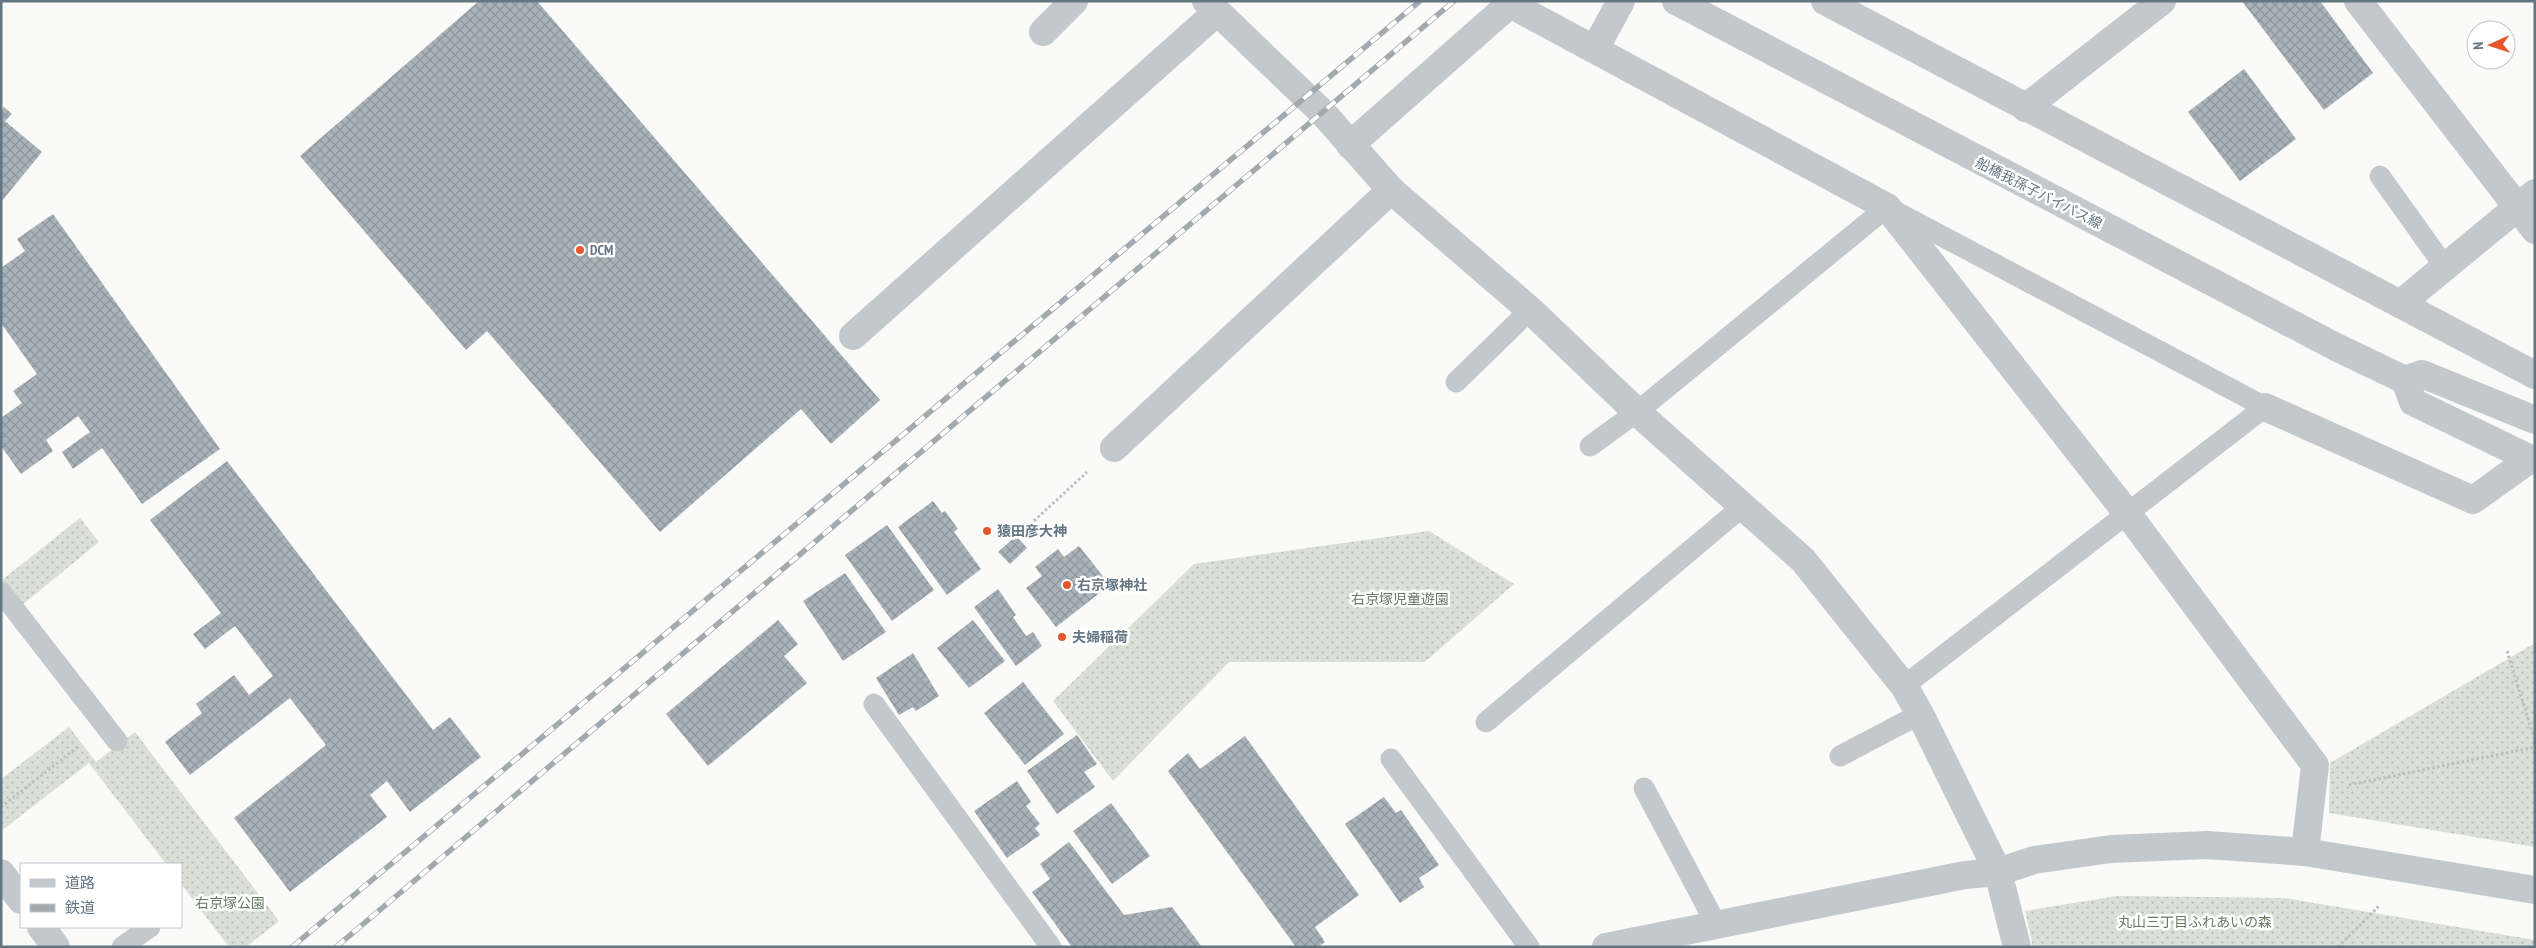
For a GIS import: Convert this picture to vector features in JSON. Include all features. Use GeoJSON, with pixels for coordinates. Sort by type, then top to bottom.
{"type":"FeatureCollection","features":[{"type":"Feature","properties":{"kind":"street"},"geometry":{"type":"LineString","coordinates":[[1044,32],[1074,1]]}},
{"type":"Feature","properties":{"kind":"street"},"geometry":{"type":"LineString","coordinates":[[1595,49],[1621,1]]}},
{"type":"Feature","properties":{"kind":"street","name":"船橋我孫子バイパス線"},"geometry":{"type":"LineString","coordinates":[[1676,1],[2327,342],[2405,380]]}},
{"type":"Feature","properties":{"kind":"street"},"geometry":{"type":"LineString","coordinates":[[1825,1],[2535,375]]}},
{"type":"Feature","properties":{"kind":"street"},"geometry":{"type":"LineString","coordinates":[[2025,108],[2162,1]]}},
{"type":"Feature","properties":{"kind":"street"},"geometry":{"type":"LineString","coordinates":[[2358,1],[2526,200],[2535,230]]}},
{"type":"Feature","properties":{"kind":"street"},"geometry":{"type":"LineString","coordinates":[[1350,145],[1510,4],[1887,207],[2128,513],[2315,765],[2305,852]]}},
{"type":"Feature","properties":{"kind":"street"},"geometry":{"type":"LineString","coordinates":[[853,336],[1212,7],[1323,113],[1391,190],[1530,310],[1636,412],[1803,560],[1904,686],[1920,714],[1998,872],[2018,947]]}},
{"type":"Feature","properties":{"kind":"street"},"geometry":{"type":"LineString","coordinates":[[1114,448],[1391,190]]}},
{"type":"Feature","properties":{"kind":"street"},"geometry":{"type":"LineString","coordinates":[[2400,304],[2526,200]]}},
{"type":"Feature","properties":{"kind":"street"},"geometry":{"type":"LineString","coordinates":[[2265,407],[2473,500],[2532,460],[2413,402],[2405,380],[2422,374],[2535,420]]}},
{"type":"Feature","properties":{"kind":"street"},"geometry":{"type":"LineString","coordinates":[[1606,947],[1965,875],[1998,872],[2034,860],[2111,849],[2207,845],[2305,852],[2535,890]]}},
{"type":"Feature","properties":{"kind":"street"},"geometry":{"type":"LineString","coordinates":[[1,873],[20,899]]}},
{"type":"Feature","properties":{"kind":"street"},"geometry":{"type":"LineString","coordinates":[[42,928],[56,947]]}},
{"type":"Feature","properties":{"kind":"lane"},"geometry":{"type":"LineString","coordinates":[[2380,176],[2445,268]]}},
{"type":"Feature","properties":{"kind":"lane"},"geometry":{"type":"LineString","coordinates":[[1590,446],[1636,412],[1887,207],[2265,407],[1904,686]]}},
{"type":"Feature","properties":{"kind":"lane"},"geometry":{"type":"LineString","coordinates":[[1456,382],[1530,310]]}},
{"type":"Feature","properties":{"kind":"lane"},"geometry":{"type":"LineString","coordinates":[[1486,722],[1742,507]]}},
{"type":"Feature","properties":{"kind":"lane"},"geometry":{"type":"LineString","coordinates":[[1,592],[111,733]]}},
{"type":"Feature","properties":{"kind":"lane"},"geometry":{"type":"LineString","coordinates":[[874,704],[1051,947]]}},
{"type":"Feature","properties":{"kind":"lane"},"geometry":{"type":"LineString","coordinates":[[1840,756],[1920,714]]}},
{"type":"Feature","properties":{"kind":"lane"},"geometry":{"type":"LineString","coordinates":[[1391,759],[1529,947]]}},
{"type":"Feature","properties":{"kind":"lane"},"geometry":{"type":"LineString","coordinates":[[1644,788],[1716,924]]}},
{"type":"Feature","properties":{"kind":"lane"},"geometry":{"type":"LineString","coordinates":[[122,947],[149,928]]}},
{"type":"Feature","properties":{"kind":"path"},"geometry":{"type":"LineString","coordinates":[[1023,530],[1114,448]]}},
{"type":"Feature","properties":{"kind":"path"},"geometry":{"type":"LineString","coordinates":[[2507,651],[2535,741]]}},
{"type":"Feature","properties":{"kind":"path"},"geometry":{"type":"LineString","coordinates":[[1,808],[111,733]]}},
{"type":"Feature","properties":{"kind":"path"},"geometry":{"type":"LineString","coordinates":[[2312,793],[2535,746]]}},
{"type":"Feature","properties":{"kind":"path"},"geometry":{"type":"LineString","coordinates":[[2338,947],[2379,906]]}},
{"type":"Feature","properties":{"kind":"green space"},"geometry":{"type":"Polygon","coordinates":[[[80,518],[99,542],[22,605],[2,580],[80,518]]]}},
{"type":"Feature","properties":{"kind":"green space","name":"右京塚児童遊園"},"geometry":{"type":"Polygon","coordinates":[[[1429,531],[1514,584],[1425,662],[1229,662],[1113,781],[1053,701],[1194,564],[1429,531]]]}},
{"type":"Feature","properties":{"kind":"green space"},"geometry":{"type":"Polygon","coordinates":[[[2535,643],[2535,847],[2329,813],[2330,763],[2535,643]]]}},
{"type":"Feature","properties":{"kind":"green space","name":"右京塚公園"},"geometry":{"type":"Polygon","coordinates":[[[69,727],[96,762],[135,732],[279,921],[246,947],[229,947],[182,885],[182,863],[165,863],[89,763],[1,831],[1,779],[69,727]]]}},
{"type":"Feature","properties":{"kind":"green space","name":"丸山三丁目ふれあいの森"},"geometry":{"type":"Polygon","coordinates":[[[2117,896],[2284,898],[2535,940],[2535,947],[2033,947],[2025,911],[2117,896]]]}},
{"type":"Feature","properties":{"kind":"building"},"geometry":{"type":"Polygon","coordinates":[[[479,1],[537,1],[880,400],[831,444],[801,409],[660,532],[487,331],[466,350],[300,156],[479,1]]]}},
{"type":"Feature","properties":{"kind":"building"},"geometry":{"type":"Polygon","coordinates":[[[2242,1],[2320,1],[2373,73],[2324,110],[2242,1]]]}},
{"type":"Feature","properties":{"kind":"building"},"geometry":{"type":"Polygon","coordinates":[[[2244,69],[2296,139],[2240,181],[2188,112],[2244,69]]]}},
{"type":"Feature","properties":{"kind":"building"},"geometry":{"type":"Polygon","coordinates":[[[4,107],[12,114],[5,121],[42,152],[1,202],[1,110],[4,107]]]}},
{"type":"Feature","properties":{"kind":"building"},"geometry":{"type":"Polygon","coordinates":[[[53,214],[220,449],[142,504],[102,448],[73,469],[62,452],[90,432],[78,416],[46,440],[53,451],[21,474],[1,446],[1,418],[22,403],[13,391],[37,374],[1,323],[1,268],[25,251],[17,239],[53,214]]]}},
{"type":"Feature","properties":{"kind":"building"},"geometry":{"type":"Polygon","coordinates":[[[227,461],[433,730],[450,717],[481,757],[410,812],[387,781],[370,795],[387,817],[290,892],[234,818],[326,745],[290,698],[190,775],[165,742],[202,713],[196,704],[234,675],[249,695],[273,676],[235,626],[205,649],[193,634],[221,613],[150,520],[227,461]]]}},
{"type":"Feature","properties":{"kind":"building"},"geometry":{"type":"Polygon","coordinates":[[[933,501],[942,513],[945,511],[958,529],[954,532],[981,569],[947,595],[898,527],[933,501]]]}},
{"type":"Feature","properties":{"kind":"building"},"geometry":{"type":"Polygon","coordinates":[[[887,525],[934,590],[892,621],[845,555],[887,525]]]}},
{"type":"Feature","properties":{"kind":"building"},"geometry":{"type":"Polygon","coordinates":[[[1016,536],[1027,548],[1010,564],[998,552],[1016,536]]]}},
{"type":"Feature","properties":{"kind":"building"},"geometry":{"type":"Polygon","coordinates":[[[1079,546],[1110,585],[1056,627],[1026,588],[1042,576],[1035,567],[1058,549],[1064,557],[1079,546]]]}},
{"type":"Feature","properties":{"kind":"building"},"geometry":{"type":"Polygon","coordinates":[[[845,573],[886,632],[843,661],[803,601],[845,573]]]}},
{"type":"Feature","properties":{"kind":"building"},"geometry":{"type":"Polygon","coordinates":[[[998,589],[1016,615],[1013,617],[1026,636],[1033,632],[1042,646],[1016,666],[974,607],[998,589]]]}},
{"type":"Feature","properties":{"kind":"building"},"geometry":{"type":"Polygon","coordinates":[[[778,620],[798,644],[784,656],[807,683],[708,766],[666,714],[778,620]]]}},
{"type":"Feature","properties":{"kind":"building"},"geometry":{"type":"Polygon","coordinates":[[[973,620],[1005,661],[969,688],[937,648],[973,620]]]}},
{"type":"Feature","properties":{"kind":"building"},"geometry":{"type":"Polygon","coordinates":[[[913,653],[939,696],[916,711],[913,707],[899,715],[876,678],[913,653]]]}},
{"type":"Feature","properties":{"kind":"building"},"geometry":{"type":"Polygon","coordinates":[[[1023,682],[1064,734],[1025,765],[984,713],[1023,682]]]}},
{"type":"Feature","properties":{"kind":"building"},"geometry":{"type":"Polygon","coordinates":[[[1077,735],[1097,764],[1084,772],[1095,787],[1057,814],[1027,771],[1077,735]]]}},
{"type":"Feature","properties":{"kind":"building"},"geometry":{"type":"Polygon","coordinates":[[[1245,736],[1359,895],[1315,927],[1325,942],[1318,947],[1296,947],[1168,771],[1188,753],[1200,769],[1245,736]]]}},
{"type":"Feature","properties":{"kind":"building"},"geometry":{"type":"Polygon","coordinates":[[[1017,781],[1031,802],[1026,806],[1040,824],[1035,828],[1040,835],[1007,858],[974,811],[1017,781]]]}},
{"type":"Feature","properties":{"kind":"building"},"geometry":{"type":"Polygon","coordinates":[[[1384,797],[1396,813],[1401,810],[1439,865],[1419,878],[1424,887],[1400,903],[1345,824],[1384,797]]]}},
{"type":"Feature","properties":{"kind":"building"},"geometry":{"type":"Polygon","coordinates":[[[1111,803],[1150,856],[1112,884],[1073,831],[1111,803]]]}},
{"type":"Feature","properties":{"kind":"building"},"geometry":{"type":"Polygon","coordinates":[[[1069,842],[1124,915],[1172,907],[1202,947],[1072,947],[1032,892],[1050,879],[1040,864],[1069,842]]]}},
{"type":"Feature","properties":{"kind":"railway"},"geometry":{"type":"LineString","coordinates":[[292,947],[1420,1]]}},
{"type":"Feature","properties":{"kind":"railway"},"geometry":{"type":"LineString","coordinates":[[336,947],[1454,1]]}},
{"type":"Feature","properties":{"kind":"place","name":"DCM"},"geometry":{"type":"Point","coordinates":[580,250]}},
{"type":"Feature","properties":{"kind":"place","name":"猿田彦大神"},"geometry":{"type":"Point","coordinates":[987,531]}},
{"type":"Feature","properties":{"kind":"place","name":"右京塚神社"},"geometry":{"type":"Point","coordinates":[1067,585]}},
{"type":"Feature","properties":{"kind":"place","name":"夫婦稲荷"},"geometry":{"type":"Point","coordinates":[1062,637]}}]}
